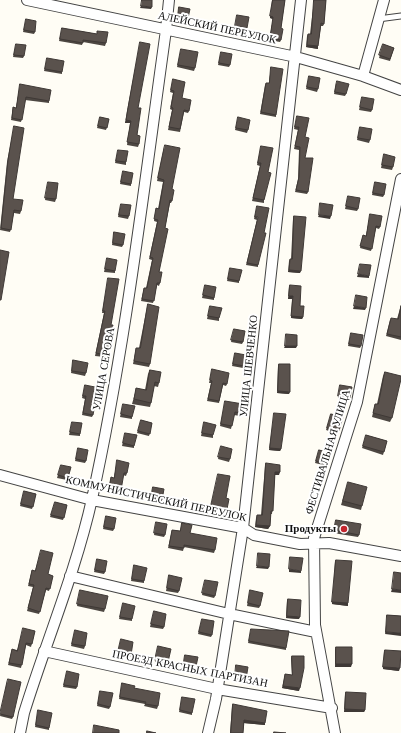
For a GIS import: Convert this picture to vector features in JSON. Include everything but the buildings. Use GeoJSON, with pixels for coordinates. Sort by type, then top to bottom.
{"type":"FeatureCollection","features":[{"type":"Feature","properties":{"kind":"street","name":"АЛЕЙСКИЙ ПЕРЕУЛОК"},"geometry":{"type":"LineString","coordinates":[[27,0],[296,57],[363,76],[401,90]]}},
{"type":"Feature","properties":{"kind":"street","name":"УЛИЦА СЕРОВА"},"geometry":{"type":"LineString","coordinates":[[20,733],[24,713],[70,576],[92,500],[122,336],[169,0]]}},
{"type":"Feature","properties":{"kind":"street","name":"УЛИЦА ШЕВЧЕНКО"},"geometry":{"type":"LineString","coordinates":[[208,733],[218,688],[243,528],[296,57],[301,0]]}},
{"type":"Feature","properties":{"kind":"street"},"geometry":{"type":"LineString","coordinates":[[363,76],[384,0]]}},
{"type":"Feature","properties":{"kind":"street","name":"ФЕСТИВАЛЬНАЯ УЛИЦА"},"geometry":{"type":"LineString","coordinates":[[335,733],[332,708],[316,632],[314,538],[357,402],[401,178]]}},
{"type":"Feature","properties":{"kind":"street","name":"КОММУНИСТИЧЕСКИЙ ПЕРЕУЛОК"},"geometry":{"type":"LineString","coordinates":[[0,475],[92,500],[243,528],[254,535],[300,544],[329,543],[401,556]]}},
{"type":"Feature","properties":{"kind":"street"},"geometry":{"type":"LineString","coordinates":[[70,576],[229,614],[316,632]]}},
{"type":"Feature","properties":{"kind":"street","name":"ПРОЕЗД КРАСНЫХ ПАРТИЗАН"},"geometry":{"type":"LineString","coordinates":[[44,651],[218,688],[332,708]]}},
{"type":"Feature","properties":{"kind":"lane"},"geometry":{"type":"LineString","coordinates":[[378,19],[401,16]]}},
{"type":"Feature","properties":{"kind":"place","name":"Продукты"},"geometry":{"type":"Point","coordinates":[344,529]}}]}
